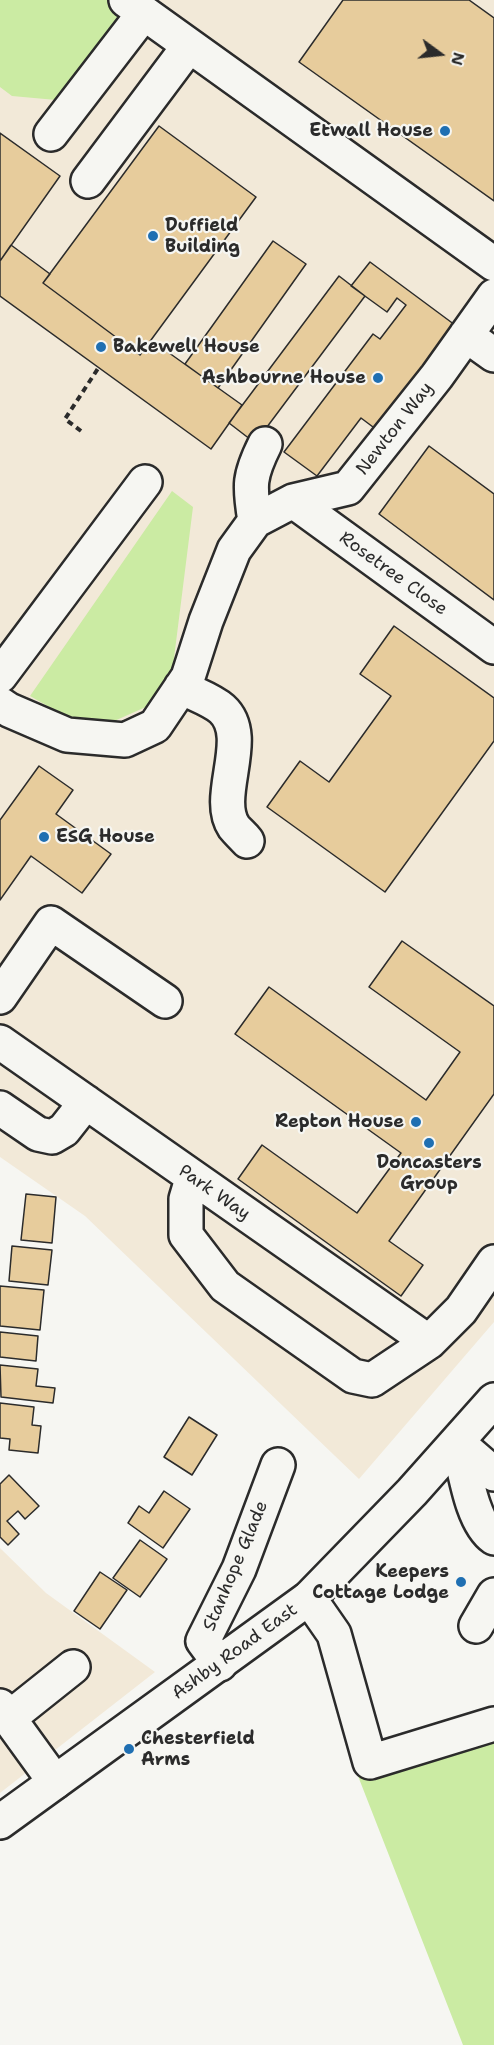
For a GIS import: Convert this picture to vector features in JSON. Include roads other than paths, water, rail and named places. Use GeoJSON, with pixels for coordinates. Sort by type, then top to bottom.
{"type":"FeatureCollection","features":[{"type":"Feature","properties":{"kind":"main road"},"geometry":{"type":"LineString","coordinates":[[51,134],[145,7],[189,45],[494,264]]}},
{"type":"Feature","properties":{"kind":"main road"},"geometry":{"type":"LineString","coordinates":[[88,181],[189,45]]}},
{"type":"Feature","properties":{"kind":"main road","name":"Newton Way"},"geometry":{"type":"LineString","coordinates":[[0,704],[67,735],[125,740],[155,726],[185,682],[234,550],[255,520],[293,501],[348,488],[494,296]]}},
{"type":"Feature","properties":{"kind":"main road"},"geometry":{"type":"LineString","coordinates":[[466,334],[494,355]]}},
{"type":"Feature","properties":{"kind":"main road"},"geometry":{"type":"LineString","coordinates":[[255,520],[250,488],[254,466],[265,444]]}},
{"type":"Feature","properties":{"kind":"main road"},"geometry":{"type":"LineString","coordinates":[[0,676],[145,482]]}},
{"type":"Feature","properties":{"kind":"main road","name":"Rosetree Close"},"geometry":{"type":"LineString","coordinates":[[293,501],[494,647]]}},
{"type":"Feature","properties":{"kind":"main road"},"geometry":{"type":"LineString","coordinates":[[185,682],[222,709],[230,720],[234,737],[228,798],[230,814],[233,826],[247,841]]}},
{"type":"Feature","properties":{"kind":"main road"},"geometry":{"type":"LineString","coordinates":[[0,997],[51,923],[165,1001]]}},
{"type":"Feature","properties":{"kind":"main road","name":"Park Way"},"geometry":{"type":"LineString","coordinates":[[0,1042],[86,1101],[192,1179],[429,1342]]}},
{"type":"Feature","properties":{"kind":"main road"},"geometry":{"type":"LineString","coordinates":[[0,1108],[38,1134],[52,1137],[64,1130],[86,1101]]}},
{"type":"Feature","properties":{"kind":"main road"},"geometry":{"type":"LineString","coordinates":[[192,1179],[186,1199],[186,1235],[225,1286],[353,1376],[372,1380],[429,1342],[461,1310],[494,1262]]}},
{"type":"Feature","properties":{"kind":"main road","name":"Ashby Road East"},"geometry":{"type":"LineString","coordinates":[[0,1822],[309,1598],[374,1533],[458,1443],[494,1400]]}},
{"type":"Feature","properties":{"kind":"main road"},"geometry":{"type":"LineString","coordinates":[[458,1443],[494,1474]]}},
{"type":"Feature","properties":{"kind":"main road"},"geometry":{"type":"LineString","coordinates":[[458,1443],[474,1507],[487,1533],[494,1538]]}},
{"type":"Feature","properties":{"kind":"main road","name":"Stanhope Glade"},"geometry":{"type":"LineString","coordinates":[[220,1664],[203,1641],[239,1569],[278,1465]]}},
{"type":"Feature","properties":{"kind":"main road"},"geometry":{"type":"LineString","coordinates":[[476,1626],[494,1595]]}},
{"type":"Feature","properties":{"kind":"main road"},"geometry":{"type":"LineString","coordinates":[[309,1598],[334,1634],[370,1762],[494,1724]]}},
{"type":"Feature","properties":{"kind":"main road"},"geometry":{"type":"LineString","coordinates":[[56,1782],[4,1712],[73,1667]]}},
{"type":"Feature","properties":{"kind":"place","name":"Etwall House"},"geometry":{"type":"Point","coordinates":[445,131]}},
{"type":"Feature","properties":{"kind":"place","name":"Duffield Building"},"geometry":{"type":"Point","coordinates":[153,236]}},
{"type":"Feature","properties":{"kind":"place","name":"Bakewell House"},"geometry":{"type":"Point","coordinates":[101,347]}},
{"type":"Feature","properties":{"kind":"place","name":"Ashbourne House"},"geometry":{"type":"Point","coordinates":[378,378]}},
{"type":"Feature","properties":{"kind":"place","name":"ESG House"},"geometry":{"type":"Point","coordinates":[44,837]}},
{"type":"Feature","properties":{"kind":"place","name":"Repton House"},"geometry":{"type":"Point","coordinates":[416,1122]}},
{"type":"Feature","properties":{"kind":"place","name":"Doncasters Group"},"geometry":{"type":"Point","coordinates":[429,1143]}},
{"type":"Feature","properties":{"kind":"place","name":"Keepers Cottage Lodge"},"geometry":{"type":"Point","coordinates":[461,1582]}},
{"type":"Feature","properties":{"kind":"place","name":"Chesterfield Arms"},"geometry":{"type":"Point","coordinates":[129,1749]}}]}
